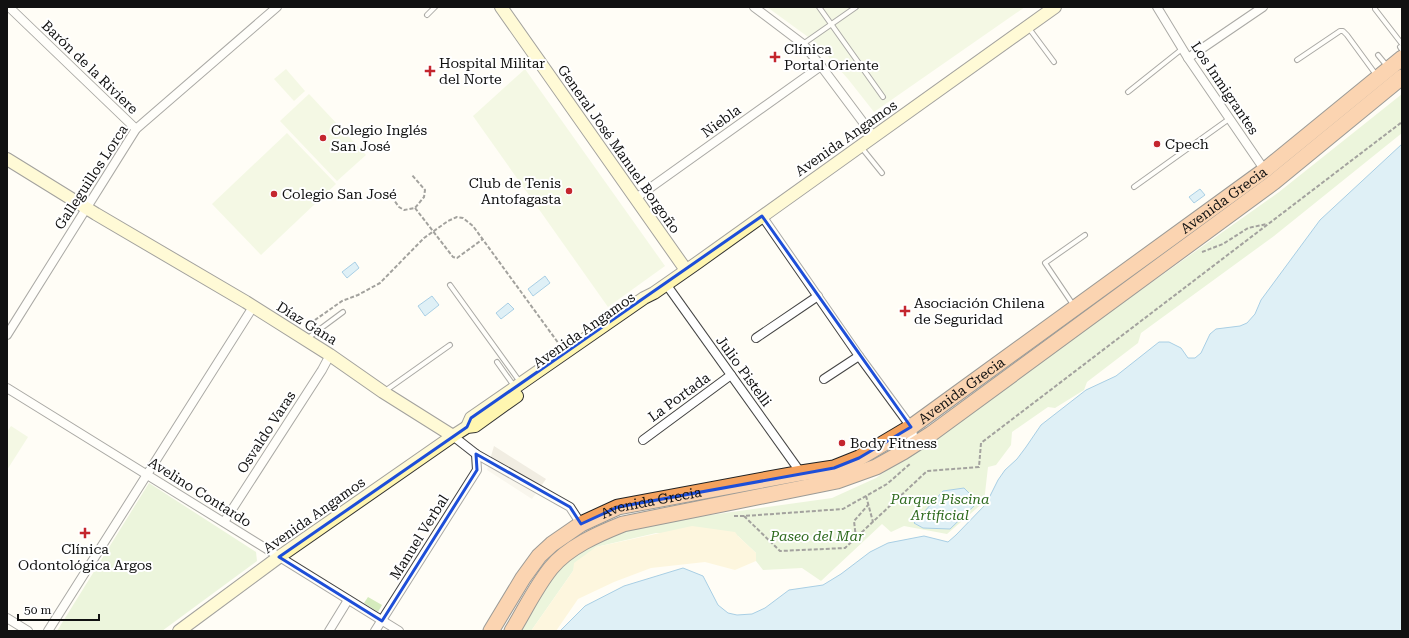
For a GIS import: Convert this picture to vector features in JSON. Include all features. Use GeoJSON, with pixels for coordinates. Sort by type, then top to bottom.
{"type":"FeatureCollection","features":[{"type":"Feature","properties":{"kind":"highway","name":"Avenida Grecia"},"geometry":{"type":"LineString","coordinates":[[490,631],[539,556],[552,544],[581,524],[618,507],[834,468],[859,458],[911,427],[1076,308],[1270,176],[1384,73],[1401,50]]}},
{"type":"Feature","properties":{"kind":"highway","name":"Avenida Grecia"},"geometry":{"type":"LineString","coordinates":[[512,631],[535,590],[551,567],[569,552],[591,538],[623,524],[837,481],[876,467],[903,452],[937,429],[1402,76]]}},
{"type":"Feature","properties":{"kind":"main road","name":"General José Manuel Borgoño"},"geometry":{"type":"LineString","coordinates":[[501,7],[686,270]]}},
{"type":"Feature","properties":{"kind":"main road","name":"Avenida Angamos"},"geometry":{"type":"LineString","coordinates":[[467,427],[471,418],[644,298],[654,293],[1055,7]]}},
{"type":"Feature","properties":{"kind":"main road","name":"Díaz Gana"},"geometry":{"type":"LineString","coordinates":[[7,159],[86,208],[253,307],[330,355],[383,392],[453,436]]}},
{"type":"Feature","properties":{"kind":"main road","name":"Avenida Angamos"},"geometry":{"type":"LineString","coordinates":[[179,631],[279,557],[453,436],[467,427],[475,426],[649,303],[654,293]]}},
{"type":"Feature","properties":{"kind":"street","name":"Barón de la Riviere"},"geometry":{"type":"LineString","coordinates":[[9,7],[136,129]]}},
{"type":"Feature","properties":{"kind":"street","name":"Galleguillos Lorca"},"geometry":{"type":"LineString","coordinates":[[7,335],[136,129],[277,7]]}},
{"type":"Feature","properties":{"kind":"street"},"geometry":{"type":"LineString","coordinates":[[754,7],[803,44],[874,137]]}},
{"type":"Feature","properties":{"kind":"street","name":"Los Inmigrantes"},"geometry":{"type":"LineString","coordinates":[[1157,7],[1188,58],[1270,176]]}},
{"type":"Feature","properties":{"kind":"street"},"geometry":{"type":"LineString","coordinates":[[1188,58],[1263,7]]}},
{"type":"Feature","properties":{"kind":"street","name":"Niebla"},"geometry":{"type":"LineString","coordinates":[[636,198],[821,66]]}},
{"type":"Feature","properties":{"kind":"street"},"geometry":{"type":"LineString","coordinates":[[762,216],[859,356],[911,427],[913,431],[911,440],[903,452]]}},
{"type":"Feature","properties":{"kind":"street","name":"Julio Pistelli"},"geometry":{"type":"LineString","coordinates":[[666,284],[801,473]]}},
{"type":"Feature","properties":{"kind":"street"},"geometry":{"type":"LineString","coordinates":[[756,338],[818,296]]}},
{"type":"Feature","properties":{"kind":"street"},"geometry":{"type":"LineString","coordinates":[[48,631],[253,307]]}},
{"type":"Feature","properties":{"kind":"street","name":"Osvaldo Varas"},"geometry":{"type":"LineString","coordinates":[[224,522],[330,355]]}},
{"type":"Feature","properties":{"kind":"street"},"geometry":{"type":"LineString","coordinates":[[824,379],[859,356]]}},
{"type":"Feature","properties":{"kind":"street","name":"La Portada"},"geometry":{"type":"LineString","coordinates":[[643,440],[731,376]]}},
{"type":"Feature","properties":{"kind":"street","name":"Avelino Contardo"},"geometry":{"type":"LineString","coordinates":[[7,388],[399,631]]}},
{"type":"Feature","properties":{"kind":"street","name":"Díaz Gana"},"geometry":{"type":"LineString","coordinates":[[453,436],[476,454],[570,507],[581,524]]}},
{"type":"Feature","properties":{"kind":"street","name":"Manuel Verbal"},"geometry":{"type":"LineString","coordinates":[[376,631],[477,470],[476,454]]}},
{"type":"Feature","properties":{"kind":"street"},"geometry":{"type":"LineString","coordinates":[[329,631],[348,600]]}},
{"type":"Feature","properties":{"kind":"street"},"geometry":{"type":"LineString","coordinates":[[7,618],[28,631]]}},
{"type":"Feature","properties":{"kind":"lane"},"geometry":{"type":"LineString","coordinates":[[427,14],[435,7]]}},
{"type":"Feature","properties":{"kind":"lane"},"geometry":{"type":"LineString","coordinates":[[819,7],[883,97]]}},
{"type":"Feature","properties":{"kind":"lane"},"geometry":{"type":"LineString","coordinates":[[803,44],[856,7]]}},
{"type":"Feature","properties":{"kind":"lane"},"geometry":{"type":"LineString","coordinates":[[1375,7],[1401,50]]}},
{"type":"Feature","properties":{"kind":"lane"},"geometry":{"type":"LineString","coordinates":[[1028,27],[1054,62]]}},
{"type":"Feature","properties":{"kind":"lane"},"geometry":{"type":"LineString","coordinates":[[1297,60],[1340,31],[1343,31],[1384,73]]}},
{"type":"Feature","properties":{"kind":"lane"},"geometry":{"type":"LineString","coordinates":[[1128,92],[1182,49]]}},
{"type":"Feature","properties":{"kind":"lane"},"geometry":{"type":"LineString","coordinates":[[1378,56],[1384,73]]}},
{"type":"Feature","properties":{"kind":"lane"},"geometry":{"type":"LineString","coordinates":[[1134,187],[1230,119]]}},
{"type":"Feature","properties":{"kind":"lane"},"geometry":{"type":"LineString","coordinates":[[861,146],[882,173]]}},
{"type":"Feature","properties":{"kind":"lane"},"geometry":{"type":"LineString","coordinates":[[1076,308],[1045,263],[1085,235]]}},
{"type":"Feature","properties":{"kind":"lane"},"geometry":{"type":"LineString","coordinates":[[450,285],[518,385]]}},
{"type":"Feature","properties":{"kind":"lane"},"geometry":{"type":"LineString","coordinates":[[301,337],[343,312]]}},
{"type":"Feature","properties":{"kind":"lane"},"geometry":{"type":"LineString","coordinates":[[383,392],[450,345]]}},
{"type":"Feature","properties":{"kind":"lane"},"geometry":{"type":"LineString","coordinates":[[497,362],[518,385]]}},
{"type":"Feature","properties":{"kind":"path"},"geometry":{"type":"LineString","coordinates":[[744,516],[780,552],[845,548],[927,471],[979,467],[981,443],[1402,122]]}},
{"type":"Feature","properties":{"kind":"path"},"geometry":{"type":"LineString","coordinates":[[388,192],[399,207],[404,210],[415,208],[424,197],[425,190],[412,175]]}},
{"type":"Feature","properties":{"kind":"path"},"geometry":{"type":"LineString","coordinates":[[415,208],[453,257],[457,258],[483,239]]}},
{"type":"Feature","properties":{"kind":"path"},"geometry":{"type":"LineString","coordinates":[[301,337],[342,301],[358,295],[380,283],[424,238],[448,221],[457,217],[463,218],[473,226],[565,353]]}},
{"type":"Feature","properties":{"kind":"path"},"geometry":{"type":"LineString","coordinates":[[1201,252],[1223,244],[1248,228],[1269,224]]}},
{"type":"Feature","properties":{"kind":"path"},"geometry":{"type":"LineString","coordinates":[[866,496],[873,522]]}},
{"type":"Feature","properties":{"kind":"path"},"geometry":{"type":"LineString","coordinates":[[856,538],[854,521],[868,505]]}},
{"type":"Feature","properties":{"kind":"highlighted area"},"geometry":{"type":"Polygon","coordinates":[[[762,216],[911,427],[859,458],[834,468],[618,507],[581,524],[570,507],[476,454],[477,470],[382,621],[279,557],[467,427],[471,418],[762,216]]]}},
{"type":"Feature","properties":{"kind":"green space"},"geometry":{"type":"Polygon","coordinates":[[[767,7],[1025,7],[874,112],[848,79],[815,42],[767,7]]]}},
{"type":"Feature","properties":{"kind":"green space"},"geometry":{"type":"Polygon","coordinates":[[[286,69],[305,91],[294,101],[274,79],[286,69]]]}},
{"type":"Feature","properties":{"kind":"green space","name":"Club de Tenis Antofagasta"},"geometry":{"type":"Polygon","coordinates":[[[525,69],[665,266],[608,307],[473,116],[525,69]]]}},
{"type":"Feature","properties":{"kind":"green space","name":"Colegio Inglés San José"},"geometry":{"type":"Polygon","coordinates":[[[309,94],[366,155],[337,181],[280,121],[309,94]]]}},
{"type":"Feature","properties":{"kind":"green space","name":"Paseo del Mar"},"geometry":{"type":"Polygon","coordinates":[[[1402,94],[1402,133],[1274,236],[1141,333],[1138,343],[1087,382],[1084,390],[1055,408],[1048,407],[1012,432],[1011,445],[996,465],[988,467],[984,502],[947,534],[904,526],[891,532],[882,524],[821,581],[802,568],[763,570],[756,561],[756,553],[738,536],[656,533],[596,547],[573,571],[531,631],[515,631],[532,602],[570,554],[625,527],[832,498],[876,478],[1279,192],[1402,94]]]}},
{"type":"Feature","properties":{"kind":"green space","name":"Colegio San José"},"geometry":{"type":"Polygon","coordinates":[[[287,133],[336,184],[261,255],[212,204],[287,133]]]}},
{"type":"Feature","properties":{"kind":"green space"},"geometry":{"type":"Polygon","coordinates":[[[11,426],[28,437],[7,470],[7,432],[11,426]]]}},
{"type":"Feature","properties":{"kind":"green space"},"geometry":{"type":"Polygon","coordinates":[[[149,483],[256,552],[257,561],[162,631],[57,631],[149,483]]]}},
{"type":"Feature","properties":{"kind":"green space"},"geometry":{"type":"Polygon","coordinates":[[[368,597],[382,605],[378,612],[364,603],[368,597]]]}},
{"type":"Feature","properties":{"kind":"sand"},"geometry":{"type":"Polygon","coordinates":[[[692,526],[735,532],[756,553],[756,561],[735,570],[705,562],[651,568],[614,582],[578,599],[556,631],[531,631],[573,571],[574,563],[596,547],[692,526]]]}},
{"type":"Feature","properties":{"kind":"shaded area"},"geometry":{"type":"Polygon","coordinates":[[[494,446],[546,479],[532,499],[487,470],[494,446]]]}},
{"type":"Feature","properties":{"kind":"water"},"geometry":{"type":"Polygon","coordinates":[[[1402,144],[1402,631],[560,631],[585,606],[624,586],[683,568],[703,576],[718,605],[728,613],[737,615],[752,614],[765,608],[789,590],[823,585],[841,574],[870,552],[888,543],[924,536],[948,542],[986,504],[998,480],[1005,470],[1017,459],[1041,425],[1086,390],[1116,376],[1159,342],[1169,342],[1181,348],[1188,358],[1195,358],[1201,353],[1210,334],[1216,329],[1240,326],[1247,323],[1255,314],[1261,300],[1320,220],[1402,144]]]}},
{"type":"Feature","properties":{"kind":"water"},"geometry":{"type":"Polygon","coordinates":[[[1200,189],[1205,195],[1194,203],[1189,197],[1200,189]]]}},
{"type":"Feature","properties":{"kind":"water"},"geometry":{"type":"Polygon","coordinates":[[[355,262],[359,268],[347,278],[342,272],[355,262]]]}},
{"type":"Feature","properties":{"kind":"water"},"geometry":{"type":"Polygon","coordinates":[[[545,276],[550,283],[533,296],[528,289],[545,276]]]}},
{"type":"Feature","properties":{"kind":"water"},"geometry":{"type":"Polygon","coordinates":[[[432,296],[439,305],[425,316],[418,306],[432,296]]]}},
{"type":"Feature","properties":{"kind":"water"},"geometry":{"type":"Polygon","coordinates":[[[508,303],[514,309],[501,319],[496,313],[508,303]]]}},
{"type":"Feature","properties":{"kind":"water"},"geometry":{"type":"Polygon","coordinates":[[[964,488],[977,501],[975,505],[950,529],[923,528],[914,523],[943,491],[964,488]]]}},
{"type":"Feature","properties":{"kind":"place","name":"Clínica Portal Oriente"},"geometry":{"type":"Point","coordinates":[775,57]}},
{"type":"Feature","properties":{"kind":"place","name":"Hospital Militar del Norte"},"geometry":{"type":"Point","coordinates":[430,71]}},
{"type":"Feature","properties":{"kind":"place","name":"Colegio Inglés San José"},"geometry":{"type":"Point","coordinates":[323,138]}},
{"type":"Feature","properties":{"kind":"place","name":"Cpech"},"geometry":{"type":"Point","coordinates":[1157,144]}},
{"type":"Feature","properties":{"kind":"place","name":"Club de Tenis Antofagasta"},"geometry":{"type":"Point","coordinates":[569,191]}},
{"type":"Feature","properties":{"kind":"place","name":"Colegio San José"},"geometry":{"type":"Point","coordinates":[274,194]}},
{"type":"Feature","properties":{"kind":"place","name":"Asociación Chilena de Seguridad"},"geometry":{"type":"Point","coordinates":[905,311]}},
{"type":"Feature","properties":{"kind":"place","name":"Body Fitness"},"geometry":{"type":"Point","coordinates":[842,443]}},
{"type":"Feature","properties":{"kind":"place","name":"Clínica Odontológica Argos"},"geometry":{"type":"Point","coordinates":[85,533]}},
{"type":"Feature","properties":{"kind":"park label","name":"Parque Piscina Artificial"},"geometry":{"type":"Point","coordinates":[940,508]}}]}
